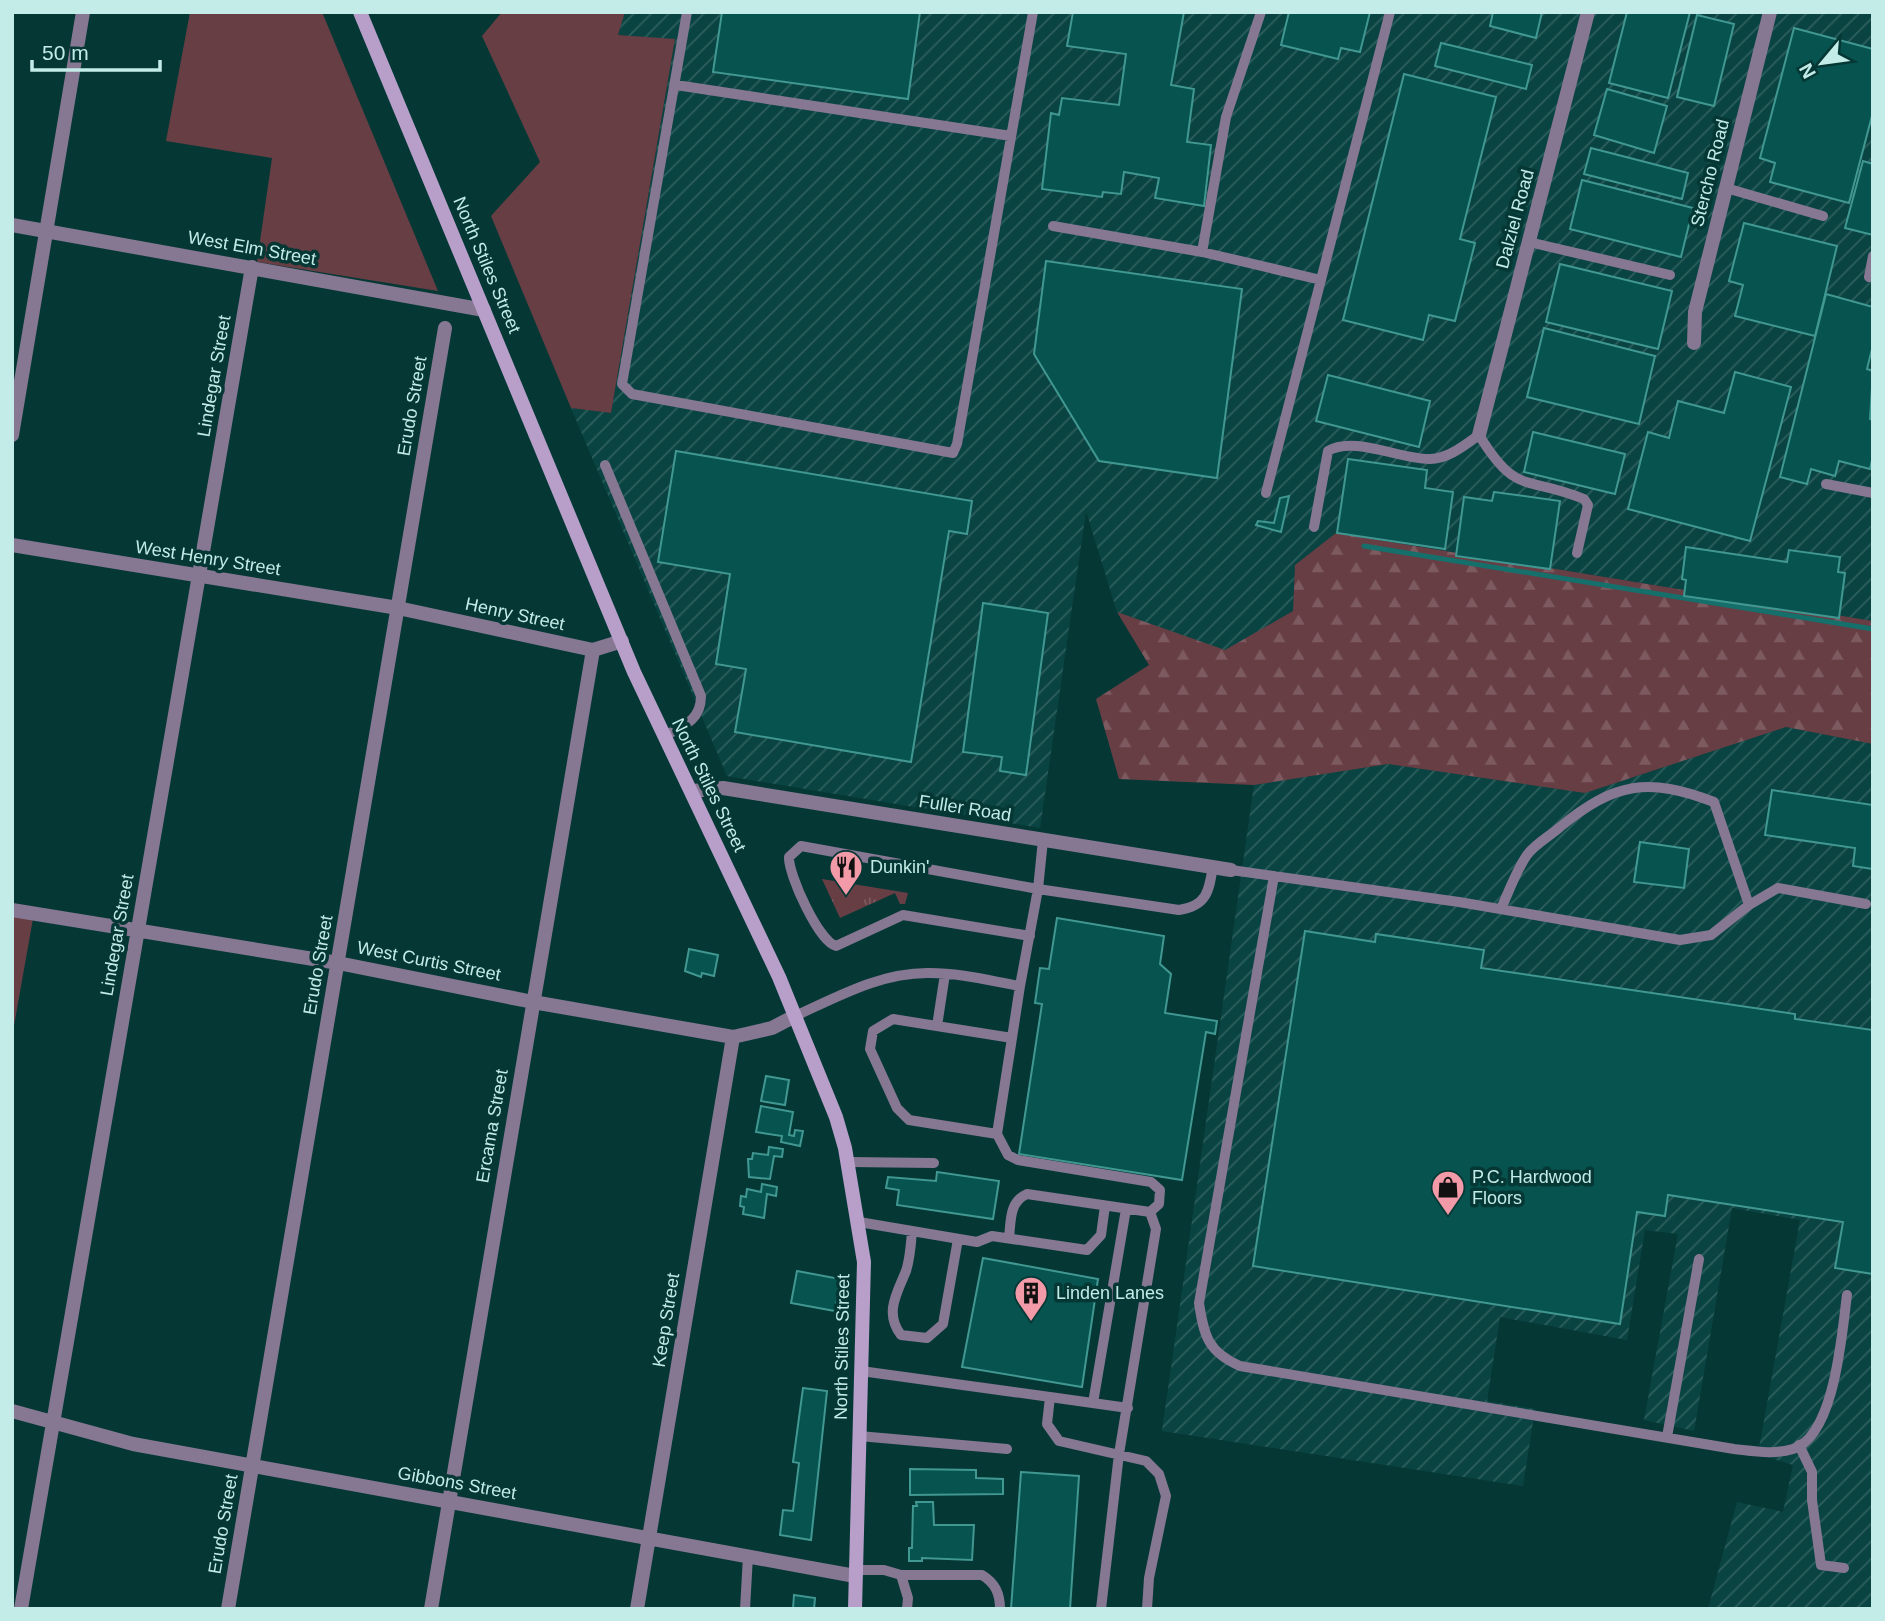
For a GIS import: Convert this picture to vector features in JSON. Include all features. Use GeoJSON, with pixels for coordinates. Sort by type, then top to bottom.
{"type":"FeatureCollection","features":[{"type":"Feature","properties":{"kind":"main road","name":"North Stiles Street"},"geometry":{"type":"LineString","coordinates":[[360,12],[622,641],[664,736],[693,791],[779,977],[793,1017],[836,1117],[848,1162],[864,1262],[855,1609]]}},
{"type":"Feature","properties":{"kind":"street"},"geometry":{"type":"LineString","coordinates":[[12,435],[83,12]]}},
{"type":"Feature","properties":{"kind":"street","name":"Dalziel Road"},"geometry":{"type":"LineString","coordinates":[[1479,435],[1588,12]]}},
{"type":"Feature","properties":{"kind":"street","name":"Stercho Road"},"geometry":{"type":"LineString","coordinates":[[1694,343],[1695,312],[1770,12]]}},
{"type":"Feature","properties":{"kind":"street","name":"West Elm Street"},"geometry":{"type":"LineString","coordinates":[[12,225],[484,310]]}},
{"type":"Feature","properties":{"kind":"street","name":"Lindegar Street"},"geometry":{"type":"LineString","coordinates":[[21,1609],[252,267]]}},
{"type":"Feature","properties":{"kind":"street","name":"Erudo Street"},"geometry":{"type":"LineString","coordinates":[[228,1609],[445,328]]}},
{"type":"Feature","properties":{"kind":"street","name":"West Henry Street"},"geometry":{"type":"LineString","coordinates":[[12,545],[398,608]]}},
{"type":"Feature","properties":{"kind":"street","name":"Henry Street"},"geometry":{"type":"LineString","coordinates":[[398,608],[593,650],[622,641]]}},
{"type":"Feature","properties":{"kind":"street","name":"Ercama Street"},"geometry":{"type":"LineString","coordinates":[[431,1609],[593,650]]}},
{"type":"Feature","properties":{"kind":"street","name":"Fuller Road"},"geometry":{"type":"LineString","coordinates":[[693,791],[723,788],[1231,870]]}},
{"type":"Feature","properties":{"kind":"street","name":"West Curtis Street"},"geometry":{"type":"LineString","coordinates":[[12,910],[338,963],[533,1002],[733,1037],[772,1028],[793,1017]]}},
{"type":"Feature","properties":{"kind":"street","name":"Keep Street"},"geometry":{"type":"LineString","coordinates":[[637,1609],[733,1037]]}},
{"type":"Feature","properties":{"kind":"street","name":"Gibbons Street"},"geometry":{"type":"LineString","coordinates":[[12,1411],[133,1444],[748,1556],[856,1573]]}},
{"type":"Feature","properties":{"kind":"lane"},"geometry":{"type":"LineString","coordinates":[[687,12],[622,384],[632,394],[953,453],[957,444],[1033,12]]}},
{"type":"Feature","properties":{"kind":"lane"},"geometry":{"type":"LineString","coordinates":[[1202,252],[1226,117],[1261,12]]}},
{"type":"Feature","properties":{"kind":"lane"},"geometry":{"type":"LineString","coordinates":[[1266,493],[1390,12]]}},
{"type":"Feature","properties":{"kind":"lane"},"geometry":{"type":"LineString","coordinates":[[676,85],[1012,136]]}},
{"type":"Feature","properties":{"kind":"lane"},"geometry":{"type":"LineString","coordinates":[[1726,188],[1823,216]]}},
{"type":"Feature","properties":{"kind":"lane"},"geometry":{"type":"LineString","coordinates":[[1053,226],[1202,252],[1321,280]]}},
{"type":"Feature","properties":{"kind":"lane"},"geometry":{"type":"LineString","coordinates":[[1529,242],[1670,275]]}},
{"type":"Feature","properties":{"kind":"lane"},"geometry":{"type":"LineString","coordinates":[[1869,277],[1873,256]]}},
{"type":"Feature","properties":{"kind":"lane"},"geometry":{"type":"LineString","coordinates":[[1314,527],[1328,451],[1348,446],[1429,459],[1451,452],[1479,435],[1495,462],[1512,478],[1584,499],[1588,505],[1577,553]]}},
{"type":"Feature","properties":{"kind":"lane"},"geometry":{"type":"LineString","coordinates":[[605,465],[701,696],[701,709],[692,722],[664,736]]}},
{"type":"Feature","properties":{"kind":"lane"},"geometry":{"type":"LineString","coordinates":[[1826,484],[1873,493]]}},
{"type":"Feature","properties":{"kind":"lane"},"geometry":{"type":"LineString","coordinates":[[1501,909],[1529,853],[1582,808],[1610,795],[1650,785],[1677,788],[1714,802],[1749,905]]}},
{"type":"Feature","properties":{"kind":"lane"},"geometry":{"type":"LineString","coordinates":[[1009,1238],[1013,1208],[1018,1198],[1027,1194],[1150,1212],[1159,1204],[1160,1189],[1152,1182],[1018,1160],[1009,1155],[997,1134],[1038,889],[1043,840]]}},
{"type":"Feature","properties":{"kind":"lane"},"geometry":{"type":"LineString","coordinates":[[1030,936],[903,915],[836,946],[830,945],[821,935],[791,872],[789,856],[801,846],[1038,889],[1179,910],[1201,904],[1208,895],[1213,866]]}},
{"type":"Feature","properties":{"kind":"lane"},"geometry":{"type":"LineString","coordinates":[[1231,870],[1501,909],[1680,940],[1711,935],[1749,905],[1778,888],[1866,904]]}},
{"type":"Feature","properties":{"kind":"lane"},"geometry":{"type":"LineString","coordinates":[[1274,876],[1204,1260],[1199,1303],[1203,1334],[1220,1357],[1240,1366],[1667,1437],[1774,1452],[1799,1445],[1814,1431],[1831,1395],[1847,1295]]}},
{"type":"Feature","properties":{"kind":"lane"},"geometry":{"type":"LineString","coordinates":[[793,1017],[884,979],[906,974],[945,974],[1020,986]]}},
{"type":"Feature","properties":{"kind":"lane"},"geometry":{"type":"LineString","coordinates":[[937,1026],[945,974]]}},
{"type":"Feature","properties":{"kind":"lane"},"geometry":{"type":"LineString","coordinates":[[997,1134],[909,1119],[897,1108],[870,1049],[873,1031],[893,1019],[1012,1038]]}},
{"type":"Feature","properties":{"kind":"lane"},"geometry":{"type":"LineString","coordinates":[[848,1162],[934,1163]]}},
{"type":"Feature","properties":{"kind":"lane"},"geometry":{"type":"LineString","coordinates":[[859,1223],[977,1242],[992,1236],[1087,1250],[1101,1235],[1105,1206]]}},
{"type":"Feature","properties":{"kind":"lane"},"geometry":{"type":"LineString","coordinates":[[1093,1403],[1126,1209]]}},
{"type":"Feature","properties":{"kind":"lane"},"geometry":{"type":"LineString","coordinates":[[1101,1609],[1119,1454],[1156,1228],[1150,1212]]}},
{"type":"Feature","properties":{"kind":"lane"},"geometry":{"type":"LineString","coordinates":[[912,1231],[906,1271],[898,1285],[892,1308],[895,1326],[901,1335],[927,1338],[943,1324],[958,1239]]}},
{"type":"Feature","properties":{"kind":"lane"},"geometry":{"type":"LineString","coordinates":[[1667,1437],[1699,1259]]}},
{"type":"Feature","properties":{"kind":"lane"},"geometry":{"type":"LineString","coordinates":[[861,1371],[1128,1408]]}},
{"type":"Feature","properties":{"kind":"lane"},"geometry":{"type":"LineString","coordinates":[[1050,1397],[1046,1424],[1059,1441],[1146,1461],[1159,1474],[1166,1496],[1149,1578],[1147,1609]]}},
{"type":"Feature","properties":{"kind":"lane"},"geometry":{"type":"LineString","coordinates":[[859,1436],[1007,1449]]}},
{"type":"Feature","properties":{"kind":"lane"},"geometry":{"type":"LineString","coordinates":[[1799,1445],[1812,1472],[1812,1500],[1821,1565],[1844,1568]]}},
{"type":"Feature","properties":{"kind":"lane"},"geometry":{"type":"LineString","coordinates":[[745,1609],[748,1556]]}},
{"type":"Feature","properties":{"kind":"lane"},"geometry":{"type":"LineString","coordinates":[[856,1573],[884,1570],[901,1575],[982,1575],[993,1581],[1000,1609]]}},
{"type":"Feature","properties":{"kind":"lane"},"geometry":{"type":"LineString","coordinates":[[901,1575],[908,1598],[907,1609]]}},
{"type":"Feature","properties":{"kind":"shaded area"},"geometry":{"type":"Polygon","coordinates":[[[625,12],[1873,12],[1873,621],[1337,533],[1295,565],[1293,611],[1225,651],[1117,612],[1086,511],[1040,828],[727,776],[571,408],[611,413],[675,40],[618,35],[625,12]]]}},
{"type":"Feature","properties":{"kind":"shaded area"},"geometry":{"type":"Polygon","coordinates":[[[1786,727],[1873,744],[1873,1609],[1708,1609],[1737,1502],[1783,1512],[1793,1465],[1758,1454],[1800,1220],[1732,1208],[1694,1431],[1644,1420],[1678,1234],[1645,1230],[1627,1340],[1500,1317],[1487,1401],[1535,1409],[1523,1486],[1162,1431],[1254,785],[1388,764],[1585,793],[1786,727]]]}},
{"type":"Feature","properties":{"kind":"green space"},"geometry":{"type":"Polygon","coordinates":[[[190,12],[322,12],[438,291],[257,262],[272,158],[166,141],[190,12]]]}},
{"type":"Feature","properties":{"kind":"green space"},"geometry":{"type":"Polygon","coordinates":[[[502,12],[625,12],[618,35],[675,39],[611,413],[571,408],[491,216],[540,162],[482,36],[502,12]]]}},
{"type":"Feature","properties":{"kind":"green space"},"geometry":{"type":"Polygon","coordinates":[[[1336,533],[1873,621],[1873,744],[1786,727],[1585,793],[1388,764],[1254,785],[1119,779],[1096,699],[1149,665],[1117,612],[1225,650],[1293,611],[1295,565],[1336,533]]]}},
{"type":"Feature","properties":{"kind":"green space"},"geometry":{"type":"Polygon","coordinates":[[[822,879],[908,893],[905,904],[900,904],[895,893],[840,918],[822,879]]]}},
{"type":"Feature","properties":{"kind":"green space"},"geometry":{"type":"Polygon","coordinates":[[[12,909],[34,913],[12,1037],[12,909]]]}},
{"type":"Feature","properties":{"kind":"building"},"geometry":{"type":"Polygon","coordinates":[[[722,12],[920,12],[908,99],[713,72],[722,12]]]}},
{"type":"Feature","properties":{"kind":"building"},"geometry":{"type":"Polygon","coordinates":[[[1073,12],[1184,12],[1171,85],[1194,89],[1187,142],[1211,145],[1204,206],[1155,198],[1159,178],[1124,172],[1121,194],[1103,192],[1102,197],[1042,189],[1051,113],[1059,115],[1062,98],[1119,105],[1126,54],[1067,46],[1073,12]]]}},
{"type":"Feature","properties":{"kind":"building"},"geometry":{"type":"Polygon","coordinates":[[[1289,12],[1370,12],[1360,52],[1341,48],[1338,59],[1281,45],[1289,12]]]}},
{"type":"Feature","properties":{"kind":"building"},"geometry":{"type":"Polygon","coordinates":[[[1493,12],[1542,12],[1536,38],[1490,26],[1493,12]]]}},
{"type":"Feature","properties":{"kind":"building"},"geometry":{"type":"Polygon","coordinates":[[[1627,12],[1690,12],[1668,98],[1609,83],[1627,12]]]}},
{"type":"Feature","properties":{"kind":"building"},"geometry":{"type":"Polygon","coordinates":[[[1697,15],[1734,24],[1714,106],[1677,97],[1697,15]]]}},
{"type":"Feature","properties":{"kind":"building"},"geometry":{"type":"Polygon","coordinates":[[[1794,28],[1873,49],[1873,112],[1849,203],[1770,182],[1775,163],[1760,158],[1794,28]]]}},
{"type":"Feature","properties":{"kind":"building"},"geometry":{"type":"Polygon","coordinates":[[[1441,43],[1532,65],[1526,89],[1435,66],[1441,43]]]}},
{"type":"Feature","properties":{"kind":"building"},"geometry":{"type":"Polygon","coordinates":[[[1404,74],[1496,97],[1460,239],[1475,243],[1455,321],[1429,315],[1423,340],[1343,320],[1404,74]]]}},
{"type":"Feature","properties":{"kind":"building"},"geometry":{"type":"Polygon","coordinates":[[[1607,89],[1667,106],[1654,153],[1594,135],[1607,89]]]}},
{"type":"Feature","properties":{"kind":"building"},"geometry":{"type":"Polygon","coordinates":[[[1591,148],[1688,173],[1682,199],[1584,174],[1591,148]]]}},
{"type":"Feature","properties":{"kind":"building"},"geometry":{"type":"Polygon","coordinates":[[[1863,161],[1873,164],[1873,235],[1845,228],[1863,161]]]}},
{"type":"Feature","properties":{"kind":"building"},"geometry":{"type":"Polygon","coordinates":[[[1582,180],[1693,208],[1681,257],[1570,229],[1582,180]]]}},
{"type":"Feature","properties":{"kind":"building"},"geometry":{"type":"Polygon","coordinates":[[[1744,223],[1837,246],[1815,336],[1735,316],[1743,285],[1729,281],[1744,223]]]}},
{"type":"Feature","properties":{"kind":"building"},"geometry":{"type":"Polygon","coordinates":[[[1046,261],[1242,289],[1217,478],[1099,461],[1034,354],[1046,261]]]}},
{"type":"Feature","properties":{"kind":"building"},"geometry":{"type":"Polygon","coordinates":[[[1560,264],[1672,291],[1658,349],[1546,322],[1560,264]]]}},
{"type":"Feature","properties":{"kind":"building"},"geometry":{"type":"Polygon","coordinates":[[[1826,294],[1873,307],[1873,345],[1867,369],[1873,371],[1870,419],[1873,420],[1873,456],[1870,469],[1839,461],[1835,476],[1811,469],[1807,484],[1780,477],[1826,294]]]}},
{"type":"Feature","properties":{"kind":"building"},"geometry":{"type":"Polygon","coordinates":[[[1544,328],[1655,356],[1639,424],[1527,397],[1544,328]]]}},
{"type":"Feature","properties":{"kind":"building"},"geometry":{"type":"Polygon","coordinates":[[[1735,372],[1791,387],[1750,541],[1628,509],[1648,432],[1669,438],[1678,401],[1724,413],[1735,372]]]}},
{"type":"Feature","properties":{"kind":"building"},"geometry":{"type":"Polygon","coordinates":[[[1328,375],[1430,401],[1419,447],[1316,421],[1328,375]]]}},
{"type":"Feature","properties":{"kind":"building"},"geometry":{"type":"Polygon","coordinates":[[[1533,432],[1625,454],[1615,494],[1524,472],[1533,432]]]}},
{"type":"Feature","properties":{"kind":"building"},"geometry":{"type":"Polygon","coordinates":[[[676,451],[972,501],[967,534],[949,531],[911,762],[735,732],[746,669],[716,664],[730,574],[658,562],[676,451]]]}},
{"type":"Feature","properties":{"kind":"building"},"geometry":{"type":"Polygon","coordinates":[[[1348,459],[1427,470],[1425,488],[1453,492],[1445,549],[1337,533],[1348,459]]]}},
{"type":"Feature","properties":{"kind":"building"},"geometry":{"type":"Polygon","coordinates":[[[1494,492],[1560,501],[1550,569],[1456,556],[1464,497],[1492,501],[1494,492]]]}},
{"type":"Feature","properties":{"kind":"building"},"geometry":{"type":"Polygon","coordinates":[[[1289,496],[1281,532],[1256,525],[1258,521],[1274,523],[1280,498],[1289,496]]]}},
{"type":"Feature","properties":{"kind":"building"},"geometry":{"type":"Polygon","coordinates":[[[1686,547],[1787,562],[1789,550],[1840,557],[1838,572],[1845,573],[1839,618],[1684,596],[1686,580],[1682,579],[1686,547]]]}},
{"type":"Feature","properties":{"kind":"building"},"geometry":{"type":"Polygon","coordinates":[[[983,603],[1048,613],[1026,775],[1000,771],[1002,757],[963,752],[983,603]]]}},
{"type":"Feature","properties":{"kind":"building"},"geometry":{"type":"Polygon","coordinates":[[[1772,790],[1873,805],[1873,869],[1853,866],[1855,848],[1765,835],[1772,790]]]}},
{"type":"Feature","properties":{"kind":"building"},"geometry":{"type":"Polygon","coordinates":[[[1640,842],[1689,849],[1684,888],[1634,882],[1640,842]]]}},
{"type":"Feature","properties":{"kind":"building"},"geometry":{"type":"Polygon","coordinates":[[[1057,918],[1164,936],[1160,964],[1171,974],[1165,1013],[1217,1021],[1215,1034],[1206,1032],[1182,1180],[1019,1154],[1042,1004],[1035,1003],[1040,968],[1049,969],[1057,918]]]}},
{"type":"Feature","properties":{"kind":"building"},"geometry":{"type":"Polygon","coordinates":[[[1305,931],[1375,942],[1376,934],[1484,950],[1481,968],[1795,1014],[1795,1019],[1873,1030],[1873,1274],[1835,1268],[1843,1222],[1668,1195],[1665,1216],[1637,1212],[1620,1324],[1253,1266],[1305,931]]]}},
{"type":"Feature","properties":{"kind":"building"},"geometry":{"type":"Polygon","coordinates":[[[689,949],[718,955],[714,976],[702,973],[701,977],[685,971],[689,949]]]}},
{"type":"Feature","properties":{"kind":"building"},"geometry":{"type":"Polygon","coordinates":[[[766,1076],[789,1080],[785,1105],[761,1101],[766,1076]]]}},
{"type":"Feature","properties":{"kind":"building"},"geometry":{"type":"Polygon","coordinates":[[[761,1106],[793,1112],[789,1135],[794,1136],[795,1130],[803,1131],[800,1146],[781,1142],[782,1136],[756,1132],[761,1106]]]}},
{"type":"Feature","properties":{"kind":"building"},"geometry":{"type":"Polygon","coordinates":[[[769,1147],[783,1149],[782,1157],[774,1156],[770,1179],[749,1177],[748,1159],[752,1159],[753,1153],[768,1155],[769,1147]]]}},
{"type":"Feature","properties":{"kind":"building"},"geometry":{"type":"Polygon","coordinates":[[[937,1172],[999,1181],[993,1219],[897,1205],[899,1190],[886,1188],[888,1177],[936,1181],[937,1172]]]}},
{"type":"Feature","properties":{"kind":"building"},"geometry":{"type":"Polygon","coordinates":[[[762,1184],[777,1187],[776,1196],[767,1194],[764,1218],[743,1214],[741,1196],[746,1197],[747,1189],[761,1192],[762,1184]]]}},
{"type":"Feature","properties":{"kind":"building","name":"Linden Lanes"},"geometry":{"type":"Polygon","coordinates":[[[983,1258],[1098,1279],[1082,1387],[962,1367],[983,1258]]]}},
{"type":"Feature","properties":{"kind":"building"},"geometry":{"type":"Polygon","coordinates":[[[797,1271],[840,1279],[835,1311],[791,1303],[797,1271]]]}},
{"type":"Feature","properties":{"kind":"building"},"geometry":{"type":"Polygon","coordinates":[[[803,1388],[827,1391],[811,1540],[780,1535],[783,1510],[793,1511],[799,1463],[793,1462],[803,1388]]]}},
{"type":"Feature","properties":{"kind":"building"},"geometry":{"type":"Polygon","coordinates":[[[910,1469],[976,1470],[976,1478],[1003,1479],[1003,1494],[910,1495],[910,1469]]]}},
{"type":"Feature","properties":{"kind":"building"},"geometry":{"type":"Polygon","coordinates":[[[1021,1472],[1079,1476],[1070,1609],[1011,1609],[1021,1472]]]}},
{"type":"Feature","properties":{"kind":"building"},"geometry":{"type":"Polygon","coordinates":[[[916,1502],[933,1502],[934,1525],[974,1525],[972,1560],[922,1558],[922,1561],[909,1561],[913,1506],[917,1506],[916,1502]]]}},
{"type":"Feature","properties":{"kind":"building"},"geometry":{"type":"Polygon","coordinates":[[[794,1595],[815,1598],[814,1609],[793,1609],[794,1595]]]}},
{"type":"Feature","properties":{"kind":"waterway"},"geometry":{"type":"LineString","coordinates":[[1364,546],[1873,629]]}},
{"type":"Feature","properties":{"kind":"place","name":"Dunkin'"},"geometry":{"type":"Point","coordinates":[846,897]}},
{"type":"Feature","properties":{"kind":"place","name":"P.C. Hardwood Floors"},"geometry":{"type":"Point","coordinates":[1448,1217]}},
{"type":"Feature","properties":{"kind":"place","name":"Linden Lanes"},"geometry":{"type":"Point","coordinates":[1031,1323]}}]}
